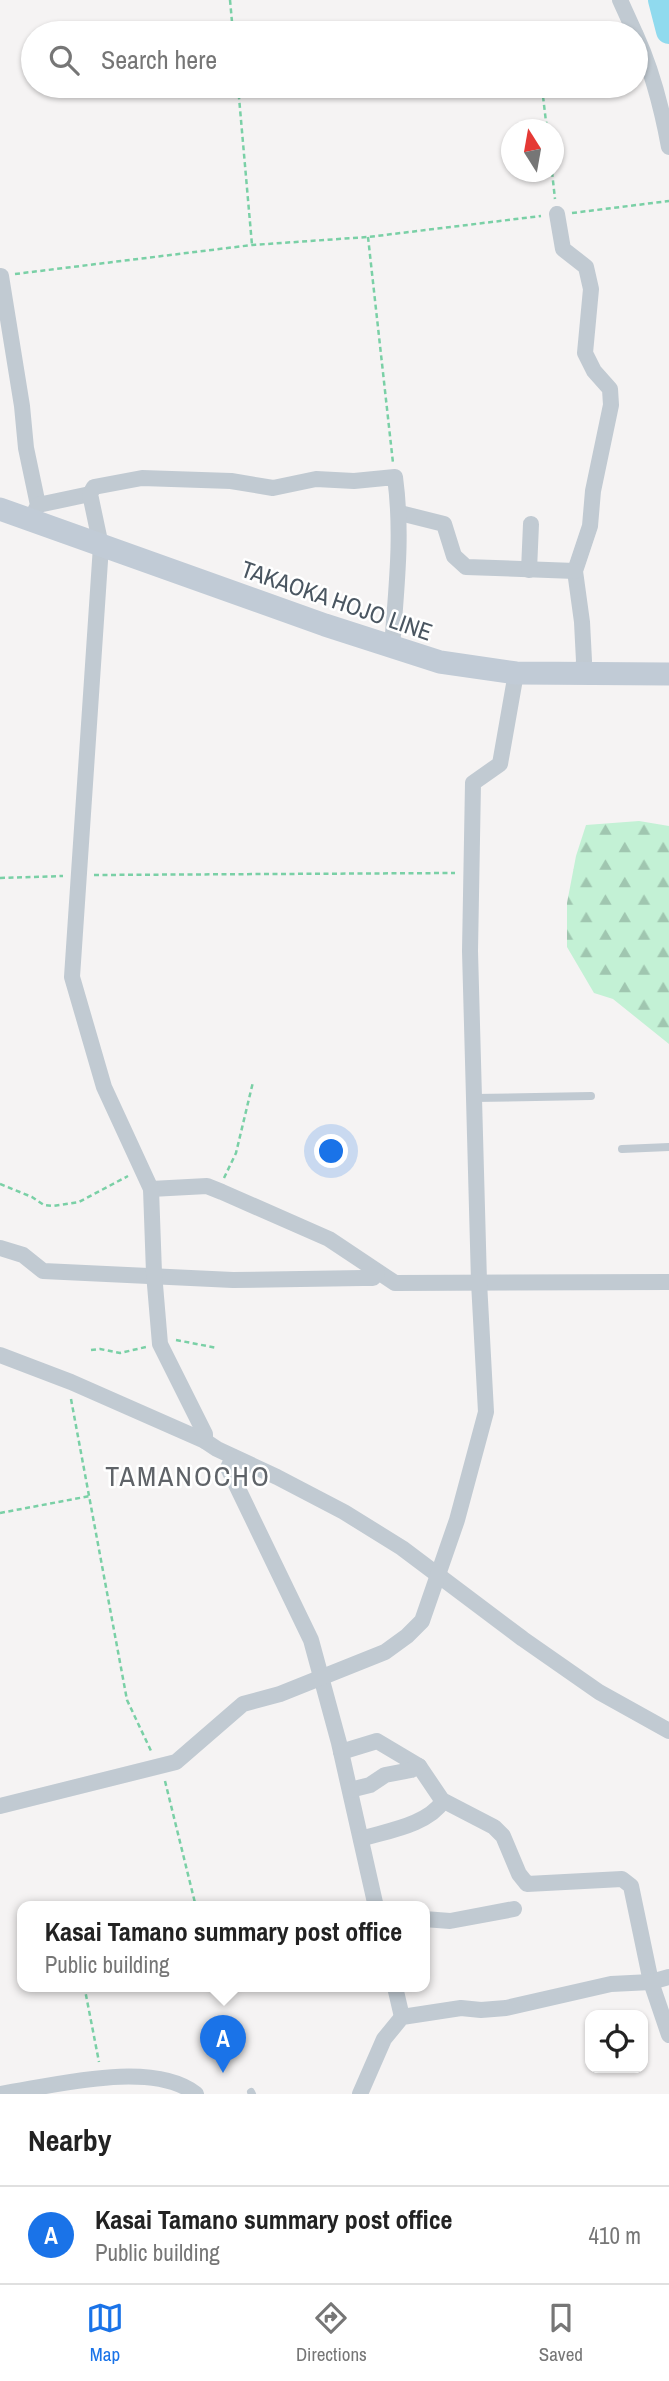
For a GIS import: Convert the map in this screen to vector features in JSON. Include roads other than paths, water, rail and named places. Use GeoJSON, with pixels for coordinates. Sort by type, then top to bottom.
{"type":"FeatureCollection","features":[{"type":"Feature","properties":{"kind":"main road","name":"TAKAOKA HOJO LINE"},"geometry":{"type":"LineString","coordinates":[[0,509],[34,513],[101,546],[391,648],[440,662],[516,673],[669,674]]}},
{"type":"Feature","properties":{"kind":"street"},"geometry":{"type":"LineString","coordinates":[[620,0],[629,21]]}},
{"type":"Feature","properties":{"kind":"street"},"geometry":{"type":"LineString","coordinates":[[648,68],[664,119],[669,147]]}},
{"type":"Feature","properties":{"kind":"street"},"geometry":{"type":"LineString","coordinates":[[557,214],[563,249],[586,267],[591,289],[585,353],[594,371],[610,389],[611,405],[593,491],[590,526],[575,571],[582,622],[582,674]]}},
{"type":"Feature","properties":{"kind":"street"},"geometry":{"type":"LineString","coordinates":[[1,276],[22,406],[34,513],[90,494]]}},
{"type":"Feature","properties":{"kind":"street"},"geometry":{"type":"LineString","coordinates":[[205,1441],[205,1434],[160,1344],[154,1277],[151,1189],[104,1087],[72,977],[101,546],[90,494],[93,487],[142,478],[231,481],[273,488],[316,479],[354,481],[395,477],[400,513],[391,648]]}},
{"type":"Feature","properties":{"kind":"street"},"geometry":{"type":"LineString","coordinates":[[400,513],[444,524],[454,556],[466,567],[575,571]]}},
{"type":"Feature","properties":{"kind":"street"},"geometry":{"type":"LineString","coordinates":[[529,570],[531,524]]}},
{"type":"Feature","properties":{"kind":"street"},"geometry":{"type":"LineString","coordinates":[[0,1806],[176,1762],[243,1704],[279,1694],[384,1651],[407,1636],[422,1621],[457,1520],[486,1412],[479,1282],[470,951],[473,783],[500,764],[516,673]]}},
{"type":"Feature","properties":{"kind":"street"},"geometry":{"type":"LineString","coordinates":[[151,1189],[207,1186],[329,1239],[395,1283],[669,1282]]}},
{"type":"Feature","properties":{"kind":"street"},"geometry":{"type":"LineString","coordinates":[[0,1248],[23,1255],[43,1271],[154,1277],[316,1280],[373,1278],[377,1273]]}},
{"type":"Feature","properties":{"kind":"street"},"geometry":{"type":"LineString","coordinates":[[0,1355],[71,1382],[205,1441],[344,1513],[402,1548],[599,1692],[669,1731]]}},
{"type":"Feature","properties":{"kind":"street"},"geometry":{"type":"LineString","coordinates":[[233,1457],[228,1468],[248,1514],[312,1640],[375,1901]]}},
{"type":"Feature","properties":{"kind":"street"},"geometry":{"type":"LineString","coordinates":[[341,1752],[377,1741],[419,1766],[443,1801],[494,1826],[503,1836],[519,1874],[527,1884],[622,1879],[631,1886],[651,1982],[669,2035]]}},
{"type":"Feature","properties":{"kind":"street"},"geometry":{"type":"LineString","coordinates":[[349,1790],[370,1785],[385,1775],[419,1766]]}},
{"type":"Feature","properties":{"kind":"street"},"geometry":{"type":"LineString","coordinates":[[361,1839],[418,1820],[439,1808],[443,1801]]}},
{"type":"Feature","properties":{"kind":"street"},"geometry":{"type":"LineString","coordinates":[[430,1920],[450,1922],[514,1909]]}},
{"type":"Feature","properties":{"kind":"street"},"geometry":{"type":"LineString","coordinates":[[360,2094],[384,2039],[402,2017],[461,2008],[506,2008],[611,1984],[651,1982],[669,1977]]}},
{"type":"Feature","properties":{"kind":"street"},"geometry":{"type":"LineString","coordinates":[[396,1992],[402,2017]]}},
{"type":"Feature","properties":{"kind":"street"},"geometry":{"type":"LineString","coordinates":[[0,2094],[102,2079],[154,2077],[184,2085],[196,2094]]}},
{"type":"Feature","properties":{"kind":"lane"},"geometry":{"type":"LineString","coordinates":[[474,1098],[591,1096]]}},
{"type":"Feature","properties":{"kind":"lane"},"geometry":{"type":"LineString","coordinates":[[622,1149],[669,1147]]}},
{"type":"Feature","properties":{"kind":"waterway"},"geometry":{"type":"LineString","coordinates":[[661,0],[669,31]]}},
{"type":"Feature","properties":{"kind":"place","name":"Kasai Tamano summary post office"},"geometry":{"type":"Point","coordinates":[223,2073]}},
{"type":"Feature","properties":{"kind":"district","name":"TAMANOCHO"},"geometry":{"type":"Point","coordinates":[188,1476]}}]}
